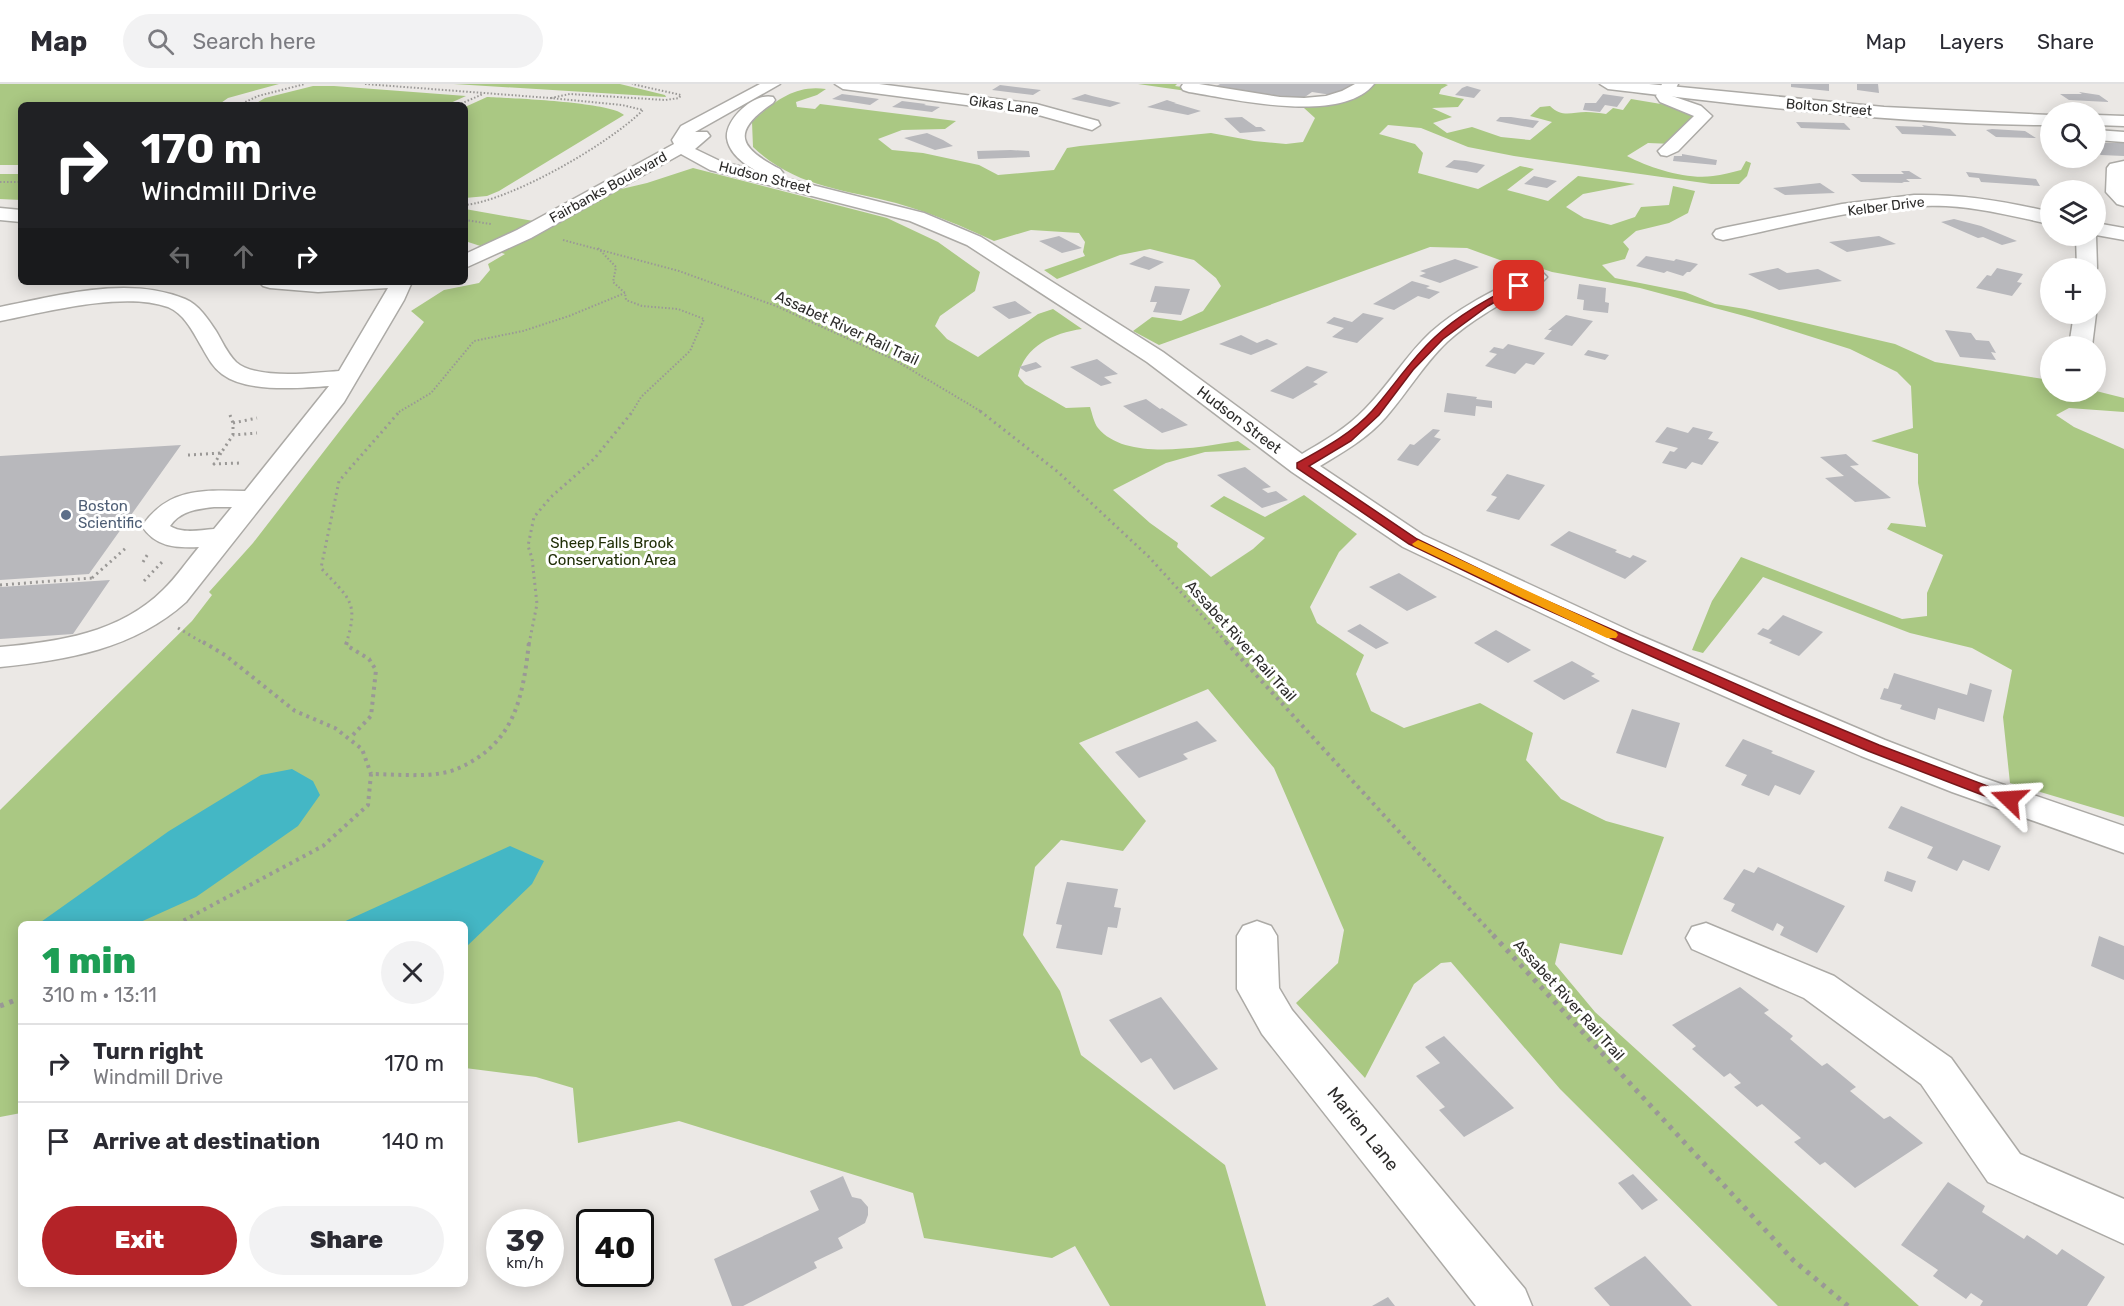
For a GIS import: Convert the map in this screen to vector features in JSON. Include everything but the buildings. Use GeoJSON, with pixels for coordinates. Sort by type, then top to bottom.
{"type":"FeatureCollection","features":[{"type":"Feature","properties":{"kind":"street","name":"Gikas Lane"},"geometry":{"type":"LineString","coordinates":[[843,84],[1036,109],[1092,125]]}},
{"type":"Feature","properties":{"kind":"street"},"geometry":{"type":"LineString","coordinates":[[1191,84],[1189,87],[1299,103],[1335,101],[1366,84]]}},
{"type":"Feature","properties":{"kind":"street","name":"Bolton Street"},"geometry":{"type":"LineString","coordinates":[[1608,84],[1669,87],[2040,120]]}},
{"type":"Feature","properties":{"kind":"street"},"geometry":{"type":"LineString","coordinates":[[750,109],[778,87]]}},
{"type":"Feature","properties":{"kind":"street"},"geometry":{"type":"LineString","coordinates":[[685,138],[778,87]]}},
{"type":"Feature","properties":{"kind":"street"},"geometry":{"type":"LineString","coordinates":[[1667,151],[1681,141],[1688,129],[1704,116],[1695,109],[1666,99],[1664,96],[1669,87]]}},
{"type":"Feature","properties":{"kind":"street","name":"Fairbanks Boulevard"},"geometry":{"type":"LineString","coordinates":[[468,247],[685,138],[750,109]]}},
{"type":"Feature","properties":{"kind":"street","name":"Hudson Street"},"geometry":{"type":"LineString","coordinates":[[750,109],[736,132],[739,148],[750,160],[768,171],[824,192]]}},
{"type":"Feature","properties":{"kind":"street"},"geometry":{"type":"LineString","coordinates":[[2106,120],[2124,121]]}},
{"type":"Feature","properties":{"kind":"street"},"geometry":{"type":"LineString","coordinates":[[2106,136],[2124,137]]}},
{"type":"Feature","properties":{"kind":"street","name":"Fairbanks Boulevard"},"geometry":{"type":"LineString","coordinates":[[468,261],[527,232],[685,138]]}},
{"type":"Feature","properties":{"kind":"street","name":"Hudson Street"},"geometry":{"type":"LineString","coordinates":[[685,138],[695,157],[716,166],[917,217],[974,241],[1155,357],[1301,466],[1413,541],[1544,605],[1874,748],[1965,784],[2124,840]]}},
{"type":"Feature","properties":{"kind":"street"},"geometry":{"type":"LineString","coordinates":[[2120,168],[2115,192],[2124,200]]}},
{"type":"Feature","properties":{"kind":"street","name":"Kelber Drive"},"geometry":{"type":"LineString","coordinates":[[1723,234],[1856,208],[1915,200],[1973,203],[2040,216]]}},
{"type":"Feature","properties":{"kind":"street"},"geometry":{"type":"LineString","coordinates":[[0,214],[18,216]]}},
{"type":"Feature","properties":{"kind":"street"},"geometry":{"type":"LineString","coordinates":[[2106,230],[2124,234]]}},
{"type":"Feature","properties":{"kind":"street"},"geometry":{"type":"LineString","coordinates":[[1301,466],[1347,439],[1368,420],[1409,368],[1440,337],[1485,304],[1536,278]]}},
{"type":"Feature","properties":{"kind":"street"},"geometry":{"type":"LineString","coordinates":[[306,285],[335,285]]}},
{"type":"Feature","properties":{"kind":"street"},"geometry":{"type":"LineString","coordinates":[[0,657],[53,651],[127,629],[154,614],[175,596],[326,410],[393,300],[400,285]]}},
{"type":"Feature","properties":{"kind":"street"},"geometry":{"type":"LineString","coordinates":[[0,314],[79,300],[129,296],[155,298],[176,303],[190,312],[230,370],[252,377],[287,381],[347,378]]}},
{"type":"Feature","properties":{"kind":"street"},"geometry":{"type":"LineString","coordinates":[[222,537],[172,538],[163,536],[158,532],[156,526],[166,514],[187,504],[213,499],[253,499]]}},
{"type":"Feature","properties":{"kind":"street","name":"Marien Lane"},"geometry":{"type":"LineString","coordinates":[[1257,936],[1258,989],[1277,1022],[1507,1306]]}},
{"type":"Feature","properties":{"kind":"street"},"geometry":{"type":"LineString","coordinates":[[1706,938],[1819,987],[1936,1071],[2004,1168],[2124,1222]]}},
{"type":"Feature","properties":{"kind":"path"},"geometry":{"type":"LineString","coordinates":[[245,102],[258,96],[305,84]]}},
{"type":"Feature","properties":{"kind":"path"},"geometry":{"type":"LineString","coordinates":[[365,84],[550,98],[622,105],[643,110],[614,133],[530,183],[494,200],[468,204]]}},
{"type":"Feature","properties":{"kind":"path"},"geometry":{"type":"LineString","coordinates":[[550,98],[570,94],[665,100],[679,98],[681,95],[632,84]]}},
{"type":"Feature","properties":{"kind":"path"},"geometry":{"type":"LineString","coordinates":[[464,102],[483,93]]}},
{"type":"Feature","properties":{"kind":"path"},"geometry":{"type":"LineString","coordinates":[[0,182],[18,182]]}},
{"type":"Feature","properties":{"kind":"path"},"geometry":{"type":"LineString","coordinates":[[468,221],[506,227]]}},
{"type":"Feature","properties":{"kind":"path","name":"Assabet River Rail Trail"},"geometry":{"type":"LineString","coordinates":[[527,232],[597,247],[678,271],[776,306],[893,359],[978,409],[1058,472],[1149,557],[1601,1054],[1793,1260],[1848,1306]]}},
{"type":"Feature","properties":{"kind":"path"},"geometry":{"type":"LineString","coordinates":[[371,774],[428,774],[458,769],[495,745],[513,721],[526,671],[530,632],[537,604],[532,558],[528,546],[534,517],[551,497],[594,459],[629,418],[641,397],[690,351],[704,319],[678,309],[642,306],[626,300],[625,293],[613,282],[616,267],[597,247]]}},
{"type":"Feature","properties":{"kind":"path"},"geometry":{"type":"LineString","coordinates":[[350,738],[371,716],[376,670],[369,659],[346,645],[353,625],[354,607],[348,596],[321,568],[339,481],[401,410],[431,393],[474,341],[532,328],[569,316],[625,293]]}},
{"type":"Feature","properties":{"kind":"path"},"geometry":{"type":"LineString","coordinates":[[230,415],[233,435],[214,464],[241,463]]}},
{"type":"Feature","properties":{"kind":"path"},"geometry":{"type":"LineString","coordinates":[[233,423],[257,418]]}},
{"type":"Feature","properties":{"kind":"path"},"geometry":{"type":"LineString","coordinates":[[233,435],[257,433]]}},
{"type":"Feature","properties":{"kind":"path"},"geometry":{"type":"LineString","coordinates":[[188,455],[221,453]]}},
{"type":"Feature","properties":{"kind":"path"},"geometry":{"type":"LineString","coordinates":[[0,585],[91,580],[127,547]]}},
{"type":"Feature","properties":{"kind":"path"},"geometry":{"type":"LineString","coordinates":[[154,614],[225,655],[295,711],[336,728],[350,738],[362,749],[371,774],[368,805],[323,846],[183,921]]}},
{"type":"Feature","properties":{"kind":"path"},"geometry":{"type":"LineString","coordinates":[[0,1006],[18,999]]}},
{"type":"Feature","properties":{"kind":"green space"},"geometry":{"type":"Polygon","coordinates":[[[0,84],[279,84],[228,98],[222,102],[18,102],[18,165],[0,165],[0,84]]]}},
{"type":"Feature","properties":{"kind":"green space"},"geometry":{"type":"Polygon","coordinates":[[[454,84],[620,84],[666,97],[454,84]]]}},
{"type":"Feature","properties":{"kind":"green space"},"geometry":{"type":"Polygon","coordinates":[[[1138,84],[1177,84],[1175,86],[1307,106],[1335,104],[1355,99],[1375,84],[1445,84],[1448,85],[1441,89],[1439,94],[1464,99],[1458,107],[1432,108],[1452,117],[1433,123],[1447,133],[1472,127],[1501,137],[1530,140],[1552,122],[1530,116],[1540,107],[1550,106],[1554,110],[1567,114],[1589,112],[1606,114],[1613,108],[1623,110],[1631,99],[1679,107],[1697,114],[1684,125],[1673,144],[1648,143],[1627,156],[1657,169],[1680,175],[1703,177],[1741,170],[1746,161],[1751,163],[1747,176],[1739,184],[1711,184],[1514,156],[1468,147],[1421,128],[1388,125],[1379,134],[1415,144],[1423,153],[1418,173],[1478,189],[1520,166],[1534,169],[1507,190],[1548,201],[1578,176],[1635,184],[1583,194],[1566,207],[1584,218],[1611,225],[1635,217],[1641,207],[1669,205],[1673,186],[1695,191],[1688,213],[1669,223],[1636,231],[1623,242],[1629,249],[1625,259],[1602,265],[1615,278],[1685,292],[1715,304],[1895,344],[1935,362],[2040,378],[2040,402],[2106,402],[2106,394],[2124,398],[2124,412],[2069,408],[2056,415],[2074,427],[2124,449],[2124,817],[2010,783],[2003,717],[2012,670],[1972,648],[1910,633],[1763,577],[1703,653],[1692,650],[1712,601],[1741,557],[1902,619],[1927,616],[1927,593],[1943,555],[1887,529],[1891,523],[1926,527],[1918,483],[1918,454],[1871,441],[1913,428],[1911,386],[1897,372],[1850,349],[1752,318],[1640,288],[1552,272],[1528,264],[1508,263],[1467,248],[1430,247],[1159,345],[1133,331],[1152,317],[1181,321],[1203,311],[1221,286],[1216,278],[1194,260],[1150,249],[1120,255],[1057,279],[1044,270],[1085,256],[1083,252],[1085,242],[1079,233],[1031,230],[994,241],[909,207],[803,179],[786,171],[753,147],[752,122],[785,96],[804,89],[815,88],[826,89],[817,95],[796,102],[797,107],[815,109],[820,104],[956,121],[945,129],[902,130],[878,139],[892,150],[923,153],[979,165],[998,175],[1054,170],[1067,148],[1080,146],[1211,133],[1254,141],[1286,144],[1303,142],[1315,118],[1304,108],[1138,84]]]}},
{"type":"Feature","properties":{"kind":"green space"},"geometry":{"type":"Polygon","coordinates":[[[313,86],[466,96],[453,102],[258,102],[265,98],[313,86]]]}},
{"type":"Feature","properties":{"kind":"green space"},"geometry":{"type":"Polygon","coordinates":[[[487,97],[537,100],[601,107],[624,115],[499,191],[487,196],[468,198],[468,106],[487,97]]]}},
{"type":"Feature","properties":{"kind":"green space","name":"Sheep Falls Brook Conservation Area"},"geometry":{"type":"Polygon","coordinates":[[[693,168],[887,218],[938,242],[980,272],[975,291],[940,316],[935,326],[947,339],[978,357],[1038,314],[1053,309],[1082,329],[1061,334],[1042,343],[1027,357],[1018,376],[1025,384],[1066,408],[1090,407],[1098,428],[1110,439],[1126,445],[1164,450],[1238,441],[1251,450],[1205,452],[1166,463],[1113,490],[1150,523],[1178,543],[1177,547],[1211,577],[1253,549],[1265,538],[1210,506],[1224,496],[1265,517],[1304,495],[1357,534],[1339,552],[1310,607],[1317,623],[1364,655],[1356,674],[1371,711],[1404,728],[1480,703],[1533,733],[1526,760],[1561,799],[1606,821],[1664,837],[1622,955],[1560,943],[1555,964],[1595,1012],[1919,1306],[1778,1306],[1560,1089],[1451,962],[1441,963],[1414,984],[1365,1078],[1296,1003],[1338,963],[1344,930],[1274,768],[1208,689],[1079,743],[1146,821],[1123,851],[1061,840],[1035,867],[1023,935],[1060,991],[1081,1055],[1225,1165],[1266,1306],[1110,1306],[1075,1246],[1052,1258],[924,1238],[913,1193],[679,1121],[578,1143],[573,1088],[536,1077],[468,1068],[468,921],[18,921],[18,1114],[0,1117],[0,810],[192,621],[212,595],[209,592],[253,543],[424,322],[411,311],[444,290],[479,283],[490,270],[488,264],[505,254],[468,242],[468,210],[556,225],[613,191],[693,168]]]}},
{"type":"Feature","properties":{"kind":"green space"},"geometry":{"type":"Polygon","coordinates":[[[0,174],[18,174],[18,200],[0,199],[0,174]]]}},
{"type":"Feature","properties":{"kind":"water"},"geometry":{"type":"Polygon","coordinates":[[[292,769],[313,781],[320,795],[298,826],[196,897],[143,921],[42,921],[169,831],[261,775],[292,769]]]}},
{"type":"Feature","properties":{"kind":"water"},"geometry":{"type":"Polygon","coordinates":[[[510,846],[544,861],[532,884],[468,945],[468,921],[346,921],[510,846]]]}},
{"type":"Feature","properties":{"kind":"slow traffic"},"geometry":{"type":"LineString","coordinates":[[1418,544],[1612,635]]}},
{"type":"Feature","properties":{"kind":"place","name":"Boston Scientific"},"geometry":{"type":"Point","coordinates":[66,515]}},
{"type":"Feature","properties":{"kind":"route"},"geometry":{"type":"LineString","coordinates":[[1519,286],[1485,304],[1440,337],[1409,368],[1375,413],[1347,439],[1301,466],[1413,541],[1527,597],[1788,712],[1965,784],[2009,799]]}}]}
